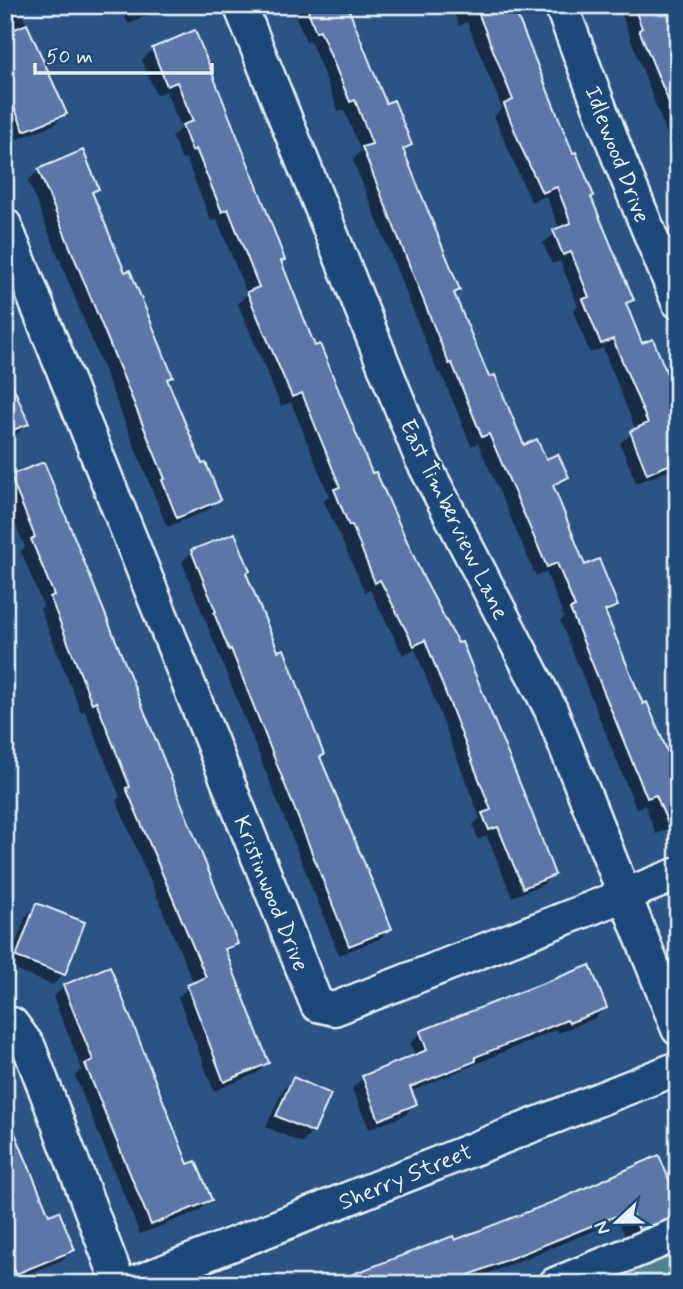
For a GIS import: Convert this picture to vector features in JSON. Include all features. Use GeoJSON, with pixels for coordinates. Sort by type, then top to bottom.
{"type":"FeatureCollection","features":[{"type":"Feature","properties":{"kind":"street","name":"East Timberview Lane"},"geometry":{"type":"LineString","coordinates":[[240,5],[421,458],[551,710],[678,1029]]}},
{"type":"Feature","properties":{"kind":"street","name":"Idlewood Drive"},"geometry":{"type":"LineString","coordinates":[[561,5],[620,161],[678,302]]}},
{"type":"Feature","properties":{"kind":"street","name":"Kristinwood Drive"},"geometry":{"type":"LineString","coordinates":[[5,225],[317,1005],[334,1009],[678,874]]}},
{"type":"Feature","properties":{"kind":"street"},"geometry":{"type":"LineString","coordinates":[[8,1025],[29,1048],[119,1284]]}},
{"type":"Feature","properties":{"kind":"street","name":"Sherry Street"},"geometry":{"type":"LineString","coordinates":[[132,1284],[678,1068]]}},
{"type":"Feature","properties":{"kind":"street"},"geometry":{"type":"LineString","coordinates":[[555,1284],[678,1234]]}},
{"type":"Feature","properties":{"kind":"green space"},"geometry":{"type":"Polygon","coordinates":[[[678,1243],[678,1284],[575,1284],[678,1243]]]}},
{"type":"Feature","properties":{"kind":"building"},"geometry":{"type":"Polygon","coordinates":[[[306,5],[347,5],[386,103],[394,100],[412,145],[403,149],[460,290],[454,293],[489,377],[495,375],[524,445],[537,439],[546,459],[558,454],[569,477],[553,485],[585,565],[599,559],[618,606],[605,611],[643,704],[647,702],[678,777],[678,848],[656,795],[647,798],[570,609],[575,607],[557,563],[547,567],[489,434],[482,437],[452,363],[449,364],[362,147],[372,144],[355,100],[350,102],[320,30],[316,32],[306,5]]]}},
{"type":"Feature","properties":{"kind":"building"},"geometry":{"type":"Polygon","coordinates":[[[475,5],[513,5],[573,153],[576,152],[594,196],[591,197],[634,300],[626,303],[642,343],[653,339],[678,401],[678,461],[647,474],[630,431],[648,423],[613,339],[601,344],[583,299],[589,297],[571,252],[563,255],[553,230],[571,223],[557,187],[542,193],[522,149],[504,104],[513,100],[475,5]]]}},
{"type":"Feature","properties":{"kind":"building"},"geometry":{"type":"Polygon","coordinates":[[[633,5],[678,5],[678,124],[639,30],[642,28],[633,5]]]}},
{"type":"Feature","properties":{"kind":"building"},"geometry":{"type":"Polygon","coordinates":[[[27,24],[67,114],[24,131],[5,85],[5,33],[27,24]]]}},
{"type":"Feature","properties":{"kind":"building"},"geometry":{"type":"Polygon","coordinates":[[[195,30],[261,196],[285,260],[281,261],[315,346],[320,344],[372,473],[376,472],[423,577],[458,643],[462,642],[532,813],[555,875],[523,888],[498,827],[489,830],[482,813],[491,810],[425,640],[414,646],[380,580],[375,583],[352,525],[349,526],[334,489],[340,487],[302,393],[292,397],[247,292],[259,287],[228,209],[222,212],[196,149],[192,151],[182,125],[193,121],[177,82],[167,86],[152,48],[195,30]]]}},
{"type":"Feature","properties":{"kind":"building"},"geometry":{"type":"Polygon","coordinates":[[[83,150],[99,189],[92,192],[125,272],[130,270],[173,377],[167,379],[202,464],[206,463],[221,500],[177,518],[162,480],[165,479],[38,169],[83,150]]]}},
{"type":"Feature","properties":{"kind":"building"},"geometry":{"type":"Polygon","coordinates":[[[5,367],[29,424],[5,433],[5,367]]]}},
{"type":"Feature","properties":{"kind":"building"},"geometry":{"type":"Polygon","coordinates":[[[44,462],[238,944],[225,949],[269,1063],[224,1082],[187,985],[206,977],[126,788],[130,787],[96,701],[92,703],[50,597],[54,595],[31,539],[35,537],[10,475],[44,462]]]}},
{"type":"Feature","properties":{"kind":"building"},"geometry":{"type":"Polygon","coordinates":[[[235,533],[250,571],[246,573],[278,651],[284,649],[324,755],[320,757],[392,929],[349,946],[191,550],[235,533]]]}},
{"type":"Feature","properties":{"kind":"building"},"geometry":{"type":"Polygon","coordinates":[[[36,903],[85,922],[65,975],[16,957],[36,903]]]}},
{"type":"Feature","properties":{"kind":"building"},"geometry":{"type":"Polygon","coordinates":[[[590,965],[607,1008],[569,1023],[567,1020],[410,1087],[417,1104],[379,1120],[362,1076],[427,1050],[420,1031],[590,965]]]}},
{"type":"Feature","properties":{"kind":"building"},"geometry":{"type":"Polygon","coordinates":[[[110,966],[188,1164],[196,1161],[212,1200],[151,1225],[85,1064],[93,1060],[63,985],[110,966]]]}},
{"type":"Feature","properties":{"kind":"building"},"geometry":{"type":"Polygon","coordinates":[[[293,1077],[331,1094],[314,1133],[276,1116],[293,1077]]]}},
{"type":"Feature","properties":{"kind":"building"},"geometry":{"type":"Polygon","coordinates":[[[5,1109],[49,1215],[59,1211],[75,1250],[16,1274],[5,1248],[5,1109]]]}},
{"type":"Feature","properties":{"kind":"building"},"geometry":{"type":"Polygon","coordinates":[[[659,1155],[678,1202],[678,1216],[639,1230],[631,1211],[626,1212],[469,1275],[473,1284],[327,1284],[453,1236],[455,1240],[558,1200],[659,1155]]]}}]}
